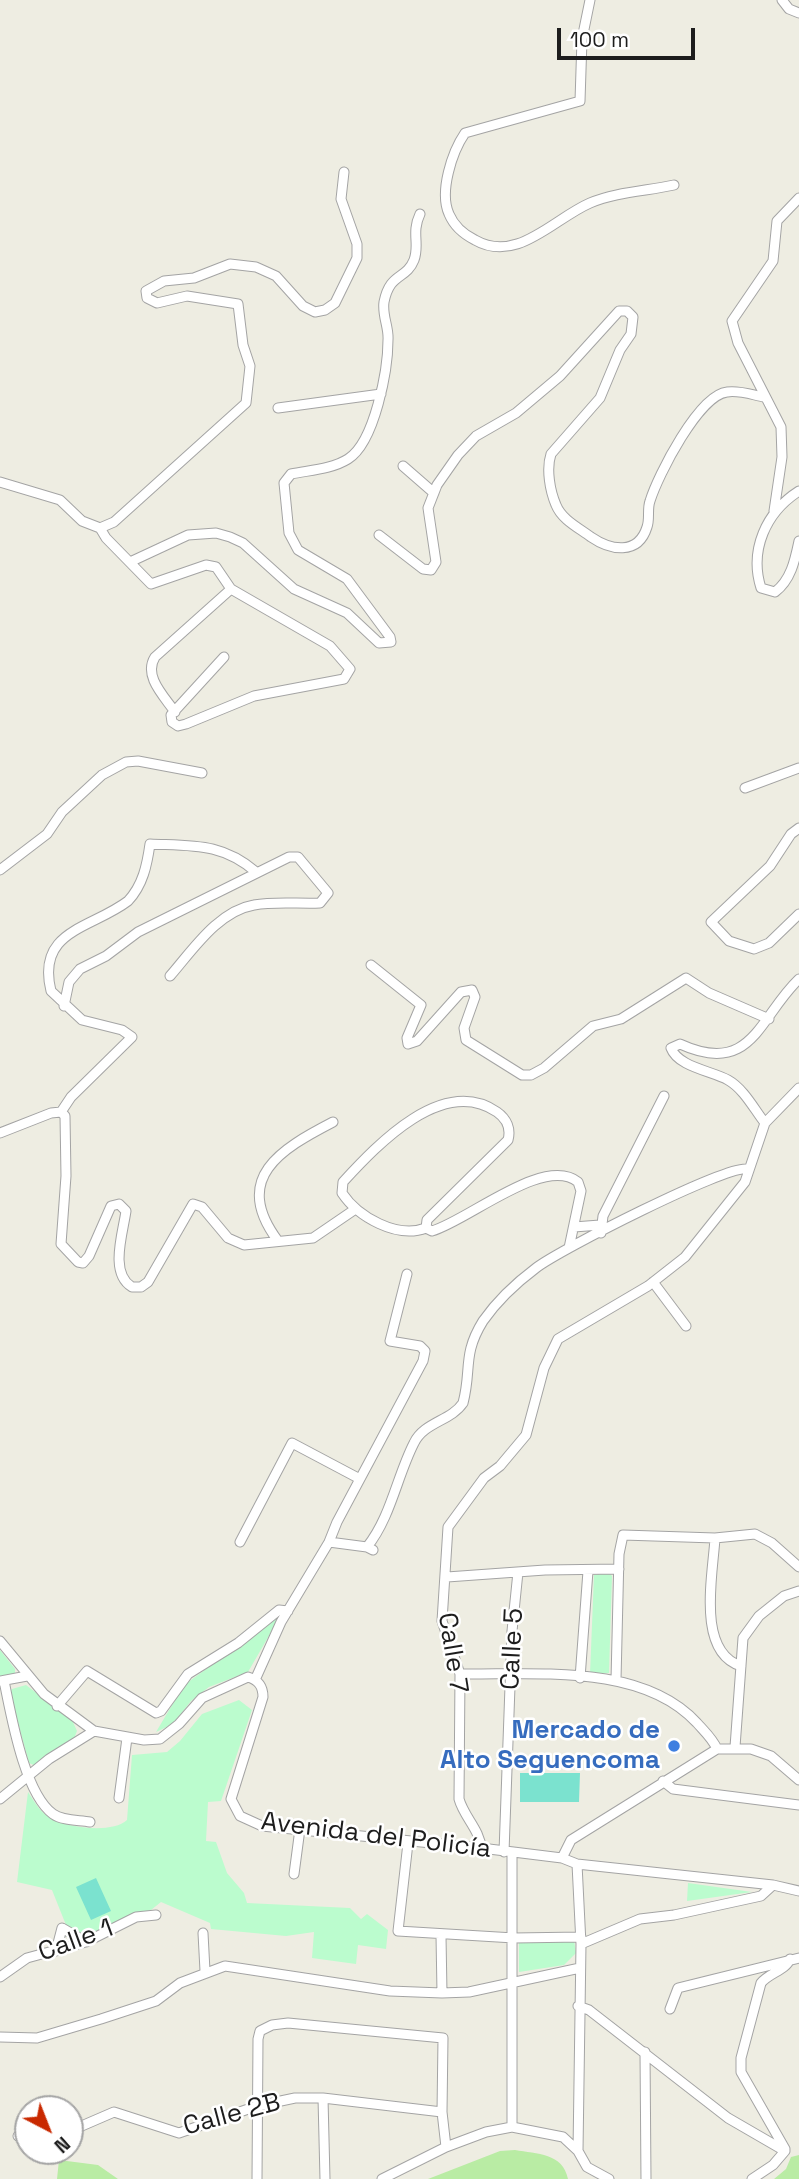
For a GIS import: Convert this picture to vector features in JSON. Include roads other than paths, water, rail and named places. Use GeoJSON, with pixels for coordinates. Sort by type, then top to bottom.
{"type":"FeatureCollection","features":[{"type":"Feature","properties":{"kind":"street"},"geometry":{"type":"LineString","coordinates":[[590,0],[582,39],[580,101],[465,132],[459,141],[444,195],[446,208],[463,233],[476,242],[492,248],[516,246],[591,203],[674,185]]}},
{"type":"Feature","properties":{"kind":"street"},"geometry":{"type":"LineString","coordinates":[[782,0],[789,9],[799,13]]}},
{"type":"Feature","properties":{"kind":"street"},"geometry":{"type":"LineString","coordinates":[[100,528],[114,522],[246,403],[250,366],[243,345],[238,304],[187,296],[157,303],[147,298],[146,291],[164,281],[194,278],[230,264],[243,265],[256,267],[276,276],[303,306],[315,312],[325,310],[335,303],[358,258],[357,244],[341,199],[344,172]]}},
{"type":"Feature","properties":{"kind":"street"},"geometry":{"type":"LineString","coordinates":[[774,511],[782,457],[780,427],[738,343],[732,321],[773,261],[777,221],[799,198]]}},
{"type":"Feature","properties":{"kind":"street"},"geometry":{"type":"LineString","coordinates":[[130,562],[188,534],[216,533],[230,537],[243,543],[294,589],[347,613],[379,643],[391,642],[347,579],[298,550],[289,533],[284,483],[292,474],[333,466],[359,449],[381,394],[388,337],[384,303],[391,282],[412,264],[416,252],[414,228],[420,214]]}},
{"type":"Feature","properties":{"kind":"street"},"geometry":{"type":"LineString","coordinates":[[379,535],[423,569],[431,570],[436,562],[428,508],[434,493],[458,455],[476,436],[516,413],[579,359],[619,311],[627,311],[633,317],[631,334],[620,350],[600,398],[551,454],[547,464],[556,504],[562,516],[603,545],[625,549],[639,541],[648,527],[649,502],[695,414],[710,399],[727,392],[764,397]]}},
{"type":"Feature","properties":{"kind":"street"},"geometry":{"type":"LineString","coordinates":[[278,408],[381,394]]}},
{"type":"Feature","properties":{"kind":"street"},"geometry":{"type":"LineString","coordinates":[[403,466],[434,493]]}},
{"type":"Feature","properties":{"kind":"street"},"geometry":{"type":"LineString","coordinates":[[0,482],[60,500],[82,521],[100,528],[106,538],[151,584],[206,565],[216,567],[231,589],[330,646],[350,669],[349,675],[344,679],[233,702],[178,726],[172,722],[171,715],[223,657]]}},
{"type":"Feature","properties":{"kind":"street"},"geometry":{"type":"LineString","coordinates":[[799,491],[774,511],[765,523],[755,571],[761,589],[775,592],[782,587],[793,567],[799,541]]}},
{"type":"Feature","properties":{"kind":"street"},"geometry":{"type":"LineString","coordinates":[[175,712],[151,674],[150,666],[155,657],[231,589]]}},
{"type":"Feature","properties":{"kind":"street"},"geometry":{"type":"LineString","coordinates":[[0,870],[47,834],[62,812],[102,775],[126,762],[138,761],[202,773]]}},
{"type":"Feature","properties":{"kind":"street"},"geometry":{"type":"LineString","coordinates":[[745,788],[799,768]]}},
{"type":"Feature","properties":{"kind":"street"},"geometry":{"type":"LineString","coordinates":[[799,828],[791,834],[770,866],[711,922],[729,941],[754,949],[769,943],[799,914]]}},
{"type":"Feature","properties":{"kind":"street"},"geometry":{"type":"LineString","coordinates":[[61,1112],[71,1097],[132,1037],[122,1030],[82,1020],[51,991],[48,961],[57,945],[78,928],[128,901],[136,892],[146,870],[150,844],[220,848],[238,856],[256,872]]}},
{"type":"Feature","properties":{"kind":"street"},"geometry":{"type":"LineString","coordinates":[[64,1006],[69,982],[80,970],[106,956],[138,932],[256,872],[298,857],[328,893],[320,903],[253,905],[234,912],[211,929],[170,976]]}},
{"type":"Feature","properties":{"kind":"street"},"geometry":{"type":"LineString","coordinates":[[372,965],[423,1008],[407,1038],[408,1044],[417,1041],[461,992],[472,990],[475,997],[464,1028],[466,1040],[522,1075],[531,1075],[544,1068],[593,1026],[621,1019],[686,978],[709,993],[769,1019]]}},
{"type":"Feature","properties":{"kind":"street"},"geometry":{"type":"LineString","coordinates":[[799,979],[749,1043],[723,1054],[696,1051],[680,1044],[671,1048],[684,1062],[731,1082],[765,1123],[799,1088]]}},
{"type":"Feature","properties":{"kind":"street"},"geometry":{"type":"LineString","coordinates":[[600,1229],[664,1096]]}},
{"type":"Feature","properties":{"kind":"street"},"geometry":{"type":"LineString","coordinates":[[426,1228],[427,1220],[508,1140],[508,1124],[496,1111],[476,1101],[450,1102],[399,1127],[343,1182],[342,1193],[354,1210],[405,1232],[426,1228],[432,1231],[525,1183],[554,1174],[575,1179],[580,1186],[569,1248]]}},
{"type":"Feature","properties":{"kind":"street"},"geometry":{"type":"LineString","coordinates":[[0,1133],[51,1113],[61,1112]]}},
{"type":"Feature","properties":{"kind":"street"},"geometry":{"type":"LineString","coordinates":[[61,1112],[66,1127],[66,1176],[60,1237],[63,1247],[78,1262],[83,1263],[89,1256],[111,1206],[116,1204],[125,1211],[119,1247],[121,1271],[125,1282],[132,1287],[141,1287],[148,1282],[193,1204],[202,1207],[228,1238],[244,1245],[313,1238],[354,1210]]}},
{"type":"Feature","properties":{"kind":"street"},"geometry":{"type":"LineString","coordinates":[[278,1241],[268,1227],[261,1203],[263,1175],[282,1150],[333,1122]]}},
{"type":"Feature","properties":{"kind":"street","name":"Calle 7"},"geometry":{"type":"LineString","coordinates":[[481,1849],[479,1836],[463,1813],[459,1799],[460,1674],[442,1621],[447,1577],[443,1570],[448,1527],[484,1478],[500,1466],[526,1435],[551,1348],[578,1326],[653,1282],[685,1257],[746,1182],[747,1169],[755,1159],[765,1123]]}},
{"type":"Feature","properties":{"kind":"street"},"geometry":{"type":"LineString","coordinates":[[329,1542],[370,1549],[414,1442],[429,1425],[459,1409],[463,1403],[468,1349],[484,1321],[523,1278],[600,1229],[726,1172],[747,1169]]}},
{"type":"Feature","properties":{"kind":"street"},"geometry":{"type":"LineString","coordinates":[[574,1227],[600,1229]]}},
{"type":"Feature","properties":{"kind":"street"},"geometry":{"type":"LineString","coordinates":[[0,1641],[27,1676],[57,1706],[94,1731],[127,1738],[160,1739],[179,1724],[202,1698],[248,1677],[255,1679],[288,1611],[329,1542],[425,1355],[420,1346],[390,1341],[408,1274]]}},
{"type":"Feature","properties":{"kind":"street"},"geometry":{"type":"LineString","coordinates":[[653,1282],[686,1326]]}},
{"type":"Feature","properties":{"kind":"street"},"geometry":{"type":"LineString","coordinates":[[240,1542],[292,1443],[360,1479]]}},
{"type":"Feature","properties":{"kind":"street"},"geometry":{"type":"LineString","coordinates":[[616,1680],[621,1541],[628,1533],[715,1538],[755,1534],[772,1543],[799,1567]]}},
{"type":"Feature","properties":{"kind":"street"},"geometry":{"type":"LineString","coordinates":[[715,1538],[711,1632],[722,1653],[741,1666]]}},
{"type":"Feature","properties":{"kind":"street"},"geometry":{"type":"LineString","coordinates":[[447,1577],[619,1569]]}},
{"type":"Feature","properties":{"kind":"street"},"geometry":{"type":"LineString","coordinates":[[580,1678],[588,1571]]}},
{"type":"Feature","properties":{"kind":"street","name":"Calle 5"},"geometry":{"type":"LineString","coordinates":[[512,2127],[511,1984],[514,1938],[508,1852],[510,1675],[518,1572]]}},
{"type":"Feature","properties":{"kind":"street"},"geometry":{"type":"LineString","coordinates":[[735,1747],[743,1638],[750,1625],[784,1596],[799,1591]]}},
{"type":"Feature","properties":{"kind":"street"},"geometry":{"type":"LineString","coordinates":[[57,1706],[87,1671],[156,1713],[161,1712],[188,1674],[238,1643],[279,1611],[288,1611]]}},
{"type":"Feature","properties":{"kind":"street"},"geometry":{"type":"LineString","coordinates":[[460,1674],[616,1680],[647,1687],[690,1715],[718,1749]]}},
{"type":"Feature","properties":{"kind":"street"},"geometry":{"type":"LineString","coordinates":[[27,1676],[2,1681],[22,1761],[41,1801],[50,1812],[62,1818],[90,1822]]}},
{"type":"Feature","properties":{"kind":"street","name":"Avenida del Policía"},"geometry":{"type":"LineString","coordinates":[[255,1679],[262,1687],[263,1696],[233,1789],[233,1809],[250,1822],[262,1826],[408,1843],[562,1858],[577,1864],[773,1885],[799,1891]]}},
{"type":"Feature","properties":{"kind":"street"},"geometry":{"type":"LineString","coordinates":[[0,1799],[30,1774],[94,1731]]}},
{"type":"Feature","properties":{"kind":"street"},"geometry":{"type":"LineString","coordinates":[[119,1798],[127,1738]]}},
{"type":"Feature","properties":{"kind":"street"},"geometry":{"type":"LineString","coordinates":[[562,1858],[571,1840],[718,1749],[735,1747],[771,1756],[799,1780]]}},
{"type":"Feature","properties":{"kind":"street"},"geometry":{"type":"LineString","coordinates":[[663,1781],[673,1789],[799,1805]]}},
{"type":"Feature","properties":{"kind":"street"},"geometry":{"type":"LineString","coordinates":[[294,1874],[299,1829]]}},
{"type":"Feature","properties":{"kind":"street"},"geometry":{"type":"LineString","coordinates":[[408,1843],[398,1931],[441,1936],[581,1941],[640,1919],[674,1915],[761,1896],[769,1893],[773,1885]]}},
{"type":"Feature","properties":{"kind":"street"},"geometry":{"type":"LineString","coordinates":[[577,1864],[581,1941],[578,2151]]}},
{"type":"Feature","properties":{"kind":"street","name":"Calle 1"},"geometry":{"type":"LineString","coordinates":[[0,1976],[27,1958],[86,1942],[136,1917],[156,1915]]}},
{"type":"Feature","properties":{"kind":"street"},"geometry":{"type":"LineString","coordinates":[[56,1951],[62,1928],[86,1942]]}},
{"type":"Feature","properties":{"kind":"street"},"geometry":{"type":"LineString","coordinates":[[203,1933],[205,1971]]}},
{"type":"Feature","properties":{"kind":"street"},"geometry":{"type":"LineString","coordinates":[[441,1936],[442,1993]]}},
{"type":"Feature","properties":{"kind":"street"},"geometry":{"type":"LineString","coordinates":[[670,2008],[678,1988],[795,1959]]}},
{"type":"Feature","properties":{"kind":"street"},"geometry":{"type":"LineString","coordinates":[[785,2151],[744,2080],[741,2058],[761,1983],[770,1974],[795,1959]]}},
{"type":"Feature","properties":{"kind":"street"},"geometry":{"type":"LineString","coordinates":[[0,2037],[37,2038],[124,2012],[156,2001],[205,1971],[225,1966],[248,1967],[390,1991],[442,1993],[511,1984],[580,1968]]}},
{"type":"Feature","properties":{"kind":"street"},"geometry":{"type":"LineString","coordinates":[[578,2006],[589,2010],[728,2118],[785,2151]]}},
{"type":"Feature","properties":{"kind":"street"},"geometry":{"type":"LineString","coordinates":[[257,2179],[258,2039],[260,2031],[272,2025],[288,2023],[443,2038],[442,2112],[446,2147]]}},
{"type":"Feature","properties":{"kind":"street"},"geometry":{"type":"LineString","coordinates":[[645,2052],[646,2179]]}},
{"type":"Feature","properties":{"kind":"street","name":"Calle 2B"},"geometry":{"type":"LineString","coordinates":[[84,2125],[114,2112],[179,2133],[257,2106],[295,2098],[323,2098],[442,2112]]}},
{"type":"Feature","properties":{"kind":"street"},"geometry":{"type":"LineString","coordinates":[[323,2098],[325,2179]]}},
{"type":"Feature","properties":{"kind":"street"},"geometry":{"type":"LineString","coordinates":[[382,2179],[446,2147],[486,2132],[512,2127],[563,2137],[578,2151],[587,2167],[609,2179]]}},
{"type":"Feature","properties":{"kind":"street"},"geometry":{"type":"LineString","coordinates":[[752,2179],[773,2165],[785,2151]]}},
{"type":"Feature","properties":{"kind":"place","name":"Mercado de Alto Seguencoma"},"geometry":{"type":"Point","coordinates":[674,1746]}}]}
